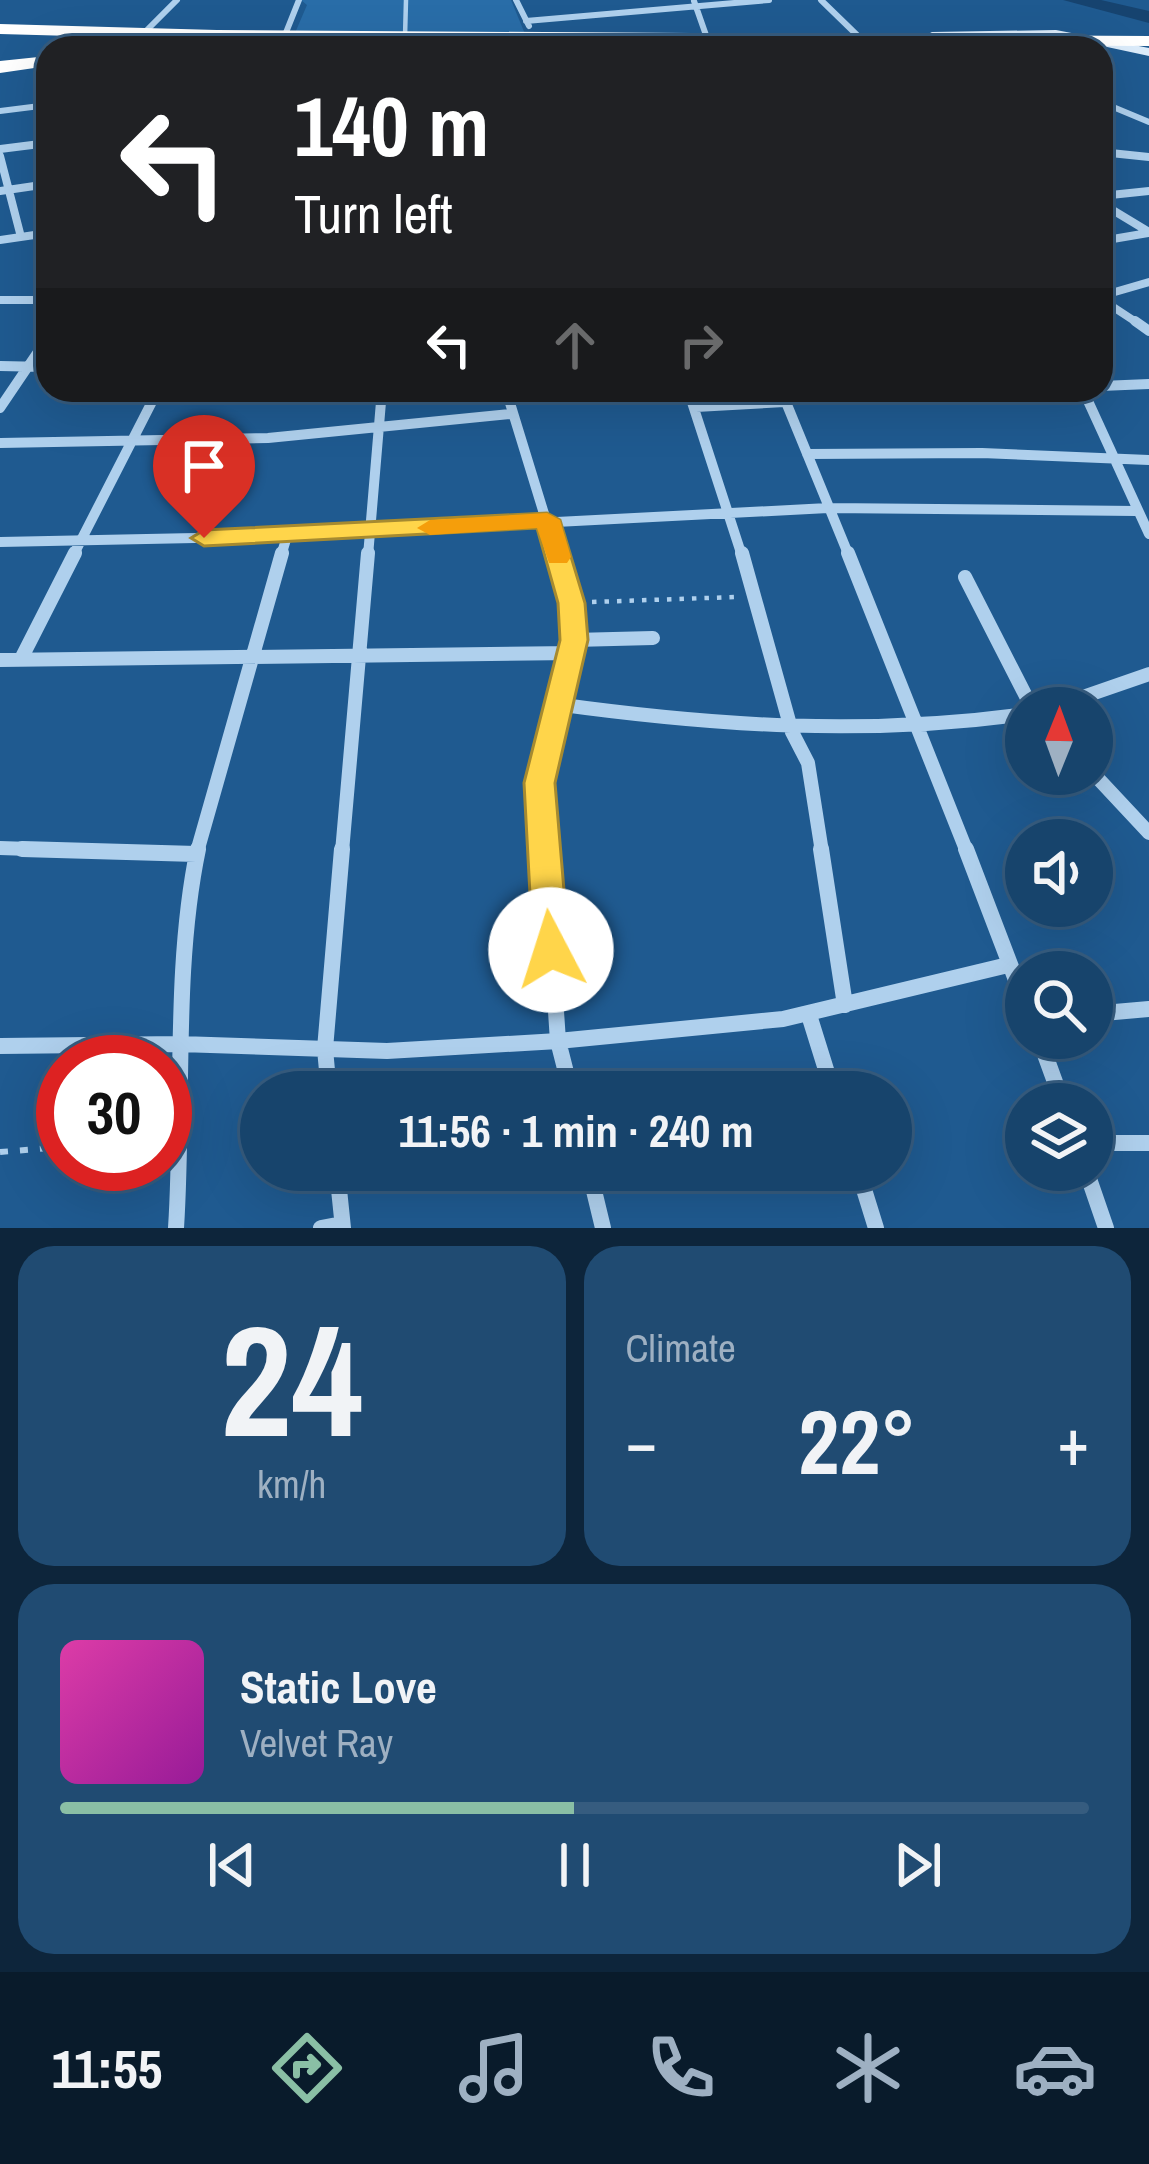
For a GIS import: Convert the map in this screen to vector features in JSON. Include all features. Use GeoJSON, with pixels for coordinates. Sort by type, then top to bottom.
{"type":"FeatureCollection","features":[{"type":"Feature","properties":{"kind":"highway"},"geometry":{"type":"LineString","coordinates":[[0,28],[91,36]]}},
{"type":"Feature","properties":{"kind":"highway"},"geometry":{"type":"LineString","coordinates":[[421,36],[530,29],[621,36]]}},
{"type":"Feature","properties":{"kind":"highway"},"geometry":{"type":"LineString","coordinates":[[262,36],[345,36]]}},
{"type":"Feature","properties":{"kind":"highway"},"geometry":{"type":"LineString","coordinates":[[1113,45],[1149,47]]}},
{"type":"Feature","properties":{"kind":"highway"},"geometry":{"type":"LineString","coordinates":[[0,67],[36,62]]}},
{"type":"Feature","properties":{"kind":"street"},"geometry":{"type":"LineString","coordinates":[[152,36],[178,0]]}},
{"type":"Feature","properties":{"kind":"street"},"geometry":{"type":"LineString","coordinates":[[285,35],[298,0]]}},
{"type":"Feature","properties":{"kind":"street"},"geometry":{"type":"LineString","coordinates":[[516,0],[530,29],[694,2],[769,0]]}},
{"type":"Feature","properties":{"kind":"street"},"geometry":{"type":"LineString","coordinates":[[821,0],[863,36]]}},
{"type":"Feature","properties":{"kind":"street"},"geometry":{"type":"LineString","coordinates":[[694,2],[709,36]]}},
{"type":"Feature","properties":{"kind":"street"},"geometry":{"type":"LineString","coordinates":[[1000,36],[1076,36]]}},
{"type":"Feature","properties":{"kind":"street"},"geometry":{"type":"LineString","coordinates":[[1113,42],[1149,47]]}},
{"type":"Feature","properties":{"kind":"street"},"geometry":{"type":"LineString","coordinates":[[1113,57],[1149,64]]}},
{"type":"Feature","properties":{"kind":"street"},"geometry":{"type":"LineString","coordinates":[[0,111],[36,106]]}},
{"type":"Feature","properties":{"kind":"street"},"geometry":{"type":"LineString","coordinates":[[1113,107],[1149,122]]}},
{"type":"Feature","properties":{"kind":"street"},"geometry":{"type":"LineString","coordinates":[[21,237],[5,191],[0,152],[36,145]]}},
{"type":"Feature","properties":{"kind":"street"},"geometry":{"type":"LineString","coordinates":[[1113,153],[1149,157]]}},
{"type":"Feature","properties":{"kind":"street"},"geometry":{"type":"LineString","coordinates":[[5,191],[36,186]]}},
{"type":"Feature","properties":{"kind":"street"},"geometry":{"type":"LineString","coordinates":[[1113,198],[1149,191]]}},
{"type":"Feature","properties":{"kind":"street"},"geometry":{"type":"LineString","coordinates":[[1113,208],[1149,232]]}},
{"type":"Feature","properties":{"kind":"street"},"geometry":{"type":"LineString","coordinates":[[1113,239],[1149,232]]}},
{"type":"Feature","properties":{"kind":"street"},"geometry":{"type":"LineString","coordinates":[[0,240],[36,235]]}},
{"type":"Feature","properties":{"kind":"street"},"geometry":{"type":"LineString","coordinates":[[1113,294],[1149,282]]}},
{"type":"Feature","properties":{"kind":"street"},"geometry":{"type":"LineString","coordinates":[[0,300],[36,300]]}},
{"type":"Feature","properties":{"kind":"street"},"geometry":{"type":"LineString","coordinates":[[1113,306],[1149,331]]}},
{"type":"Feature","properties":{"kind":"street"},"geometry":{"type":"LineString","coordinates":[[0,408],[36,353]]}},
{"type":"Feature","properties":{"kind":"street"},"geometry":{"type":"LineString","coordinates":[[0,366],[36,367]]}},
{"type":"Feature","properties":{"kind":"street"},"geometry":{"type":"LineString","coordinates":[[1113,386],[1149,384]]}},
{"type":"Feature","properties":{"kind":"street"},"geometry":{"type":"LineString","coordinates":[[21,659],[151,402]]}},
{"type":"Feature","properties":{"kind":"street"},"geometry":{"type":"LineString","coordinates":[[327,1071],[325,1049],[382,402]]}},
{"type":"Feature","properties":{"kind":"street"},"geometry":{"type":"LineString","coordinates":[[0,443],[268,438],[502,402]]}},
{"type":"Feature","properties":{"kind":"street"},"geometry":{"type":"LineString","coordinates":[[508,402],[571,603],[573,647],[540,783],[558,1041],[566,1071]]}},
{"type":"Feature","properties":{"kind":"street"},"geometry":{"type":"LineString","coordinates":[[694,402],[792,732],[808,763],[845,1005]]}},
{"type":"Feature","properties":{"kind":"street"},"geometry":{"type":"LineString","coordinates":[[696,407],[736,402]]}},
{"type":"Feature","properties":{"kind":"street"},"geometry":{"type":"LineString","coordinates":[[785,402],[920,728],[1005,957]]}},
{"type":"Feature","properties":{"kind":"street"},"geometry":{"type":"LineString","coordinates":[[1088,402],[1149,534]]}},
{"type":"Feature","properties":{"kind":"street"},"geometry":{"type":"LineString","coordinates":[[807,454],[1149,460]]}},
{"type":"Feature","properties":{"kind":"street"},"geometry":{"type":"LineString","coordinates":[[0,542],[287,536],[828,508],[1136,511]]}},
{"type":"Feature","properties":{"kind":"street"},"geometry":{"type":"LineString","coordinates":[[181,1035],[196,854],[287,536]]}},
{"type":"Feature","properties":{"kind":"street"},"geometry":{"type":"LineString","coordinates":[[965,577],[1018,687]]}},
{"type":"Feature","properties":{"kind":"street"},"geometry":{"type":"LineString","coordinates":[[0,660],[358,658],[653,638]]}},
{"type":"Feature","properties":{"kind":"street"},"geometry":{"type":"LineString","coordinates":[[1112,687],[1149,674]]}},
{"type":"Feature","properties":{"kind":"street"},"geometry":{"type":"LineString","coordinates":[[556,704],[684,723],[792,732],[920,728],[1005,715]]}},
{"type":"Feature","properties":{"kind":"street"},"geometry":{"type":"LineString","coordinates":[[1113,794],[1149,833]]}},
{"type":"Feature","properties":{"kind":"street"},"geometry":{"type":"LineString","coordinates":[[0,848],[196,854]]}},
{"type":"Feature","properties":{"kind":"street"},"geometry":{"type":"LineString","coordinates":[[192,1044],[426,1051],[558,1041],[809,1015],[1005,966]]}},
{"type":"Feature","properties":{"kind":"street"},"geometry":{"type":"LineString","coordinates":[[1113,1013],[1149,1010]]}},
{"type":"Feature","properties":{"kind":"street"},"geometry":{"type":"LineString","coordinates":[[809,1015],[826,1071]]}},
{"type":"Feature","properties":{"kind":"street"},"geometry":{"type":"LineString","coordinates":[[0,1046],[36,1046]]}},
{"type":"Feature","properties":{"kind":"street"},"geometry":{"type":"LineString","coordinates":[[1113,1144],[1149,1143]]}},
{"type":"Feature","properties":{"kind":"street"},"geometry":{"type":"LineString","coordinates":[[176,1228],[178,1191]]}},
{"type":"Feature","properties":{"kind":"street"},"geometry":{"type":"LineString","coordinates":[[321,1228],[342,1226],[339,1191]]}},
{"type":"Feature","properties":{"kind":"street"},"geometry":{"type":"LineString","coordinates":[[595,1191],[604,1228]]}},
{"type":"Feature","properties":{"kind":"street"},"geometry":{"type":"LineString","coordinates":[[865,1191],[876,1228]]}},
{"type":"Feature","properties":{"kind":"street"},"geometry":{"type":"LineString","coordinates":[[1093,1191],[1106,1228]]}},
{"type":"Feature","properties":{"kind":"lane"},"geometry":{"type":"LineString","coordinates":[[405,36],[406,0]]}},
{"type":"Feature","properties":{"kind":"path"},"geometry":{"type":"LineString","coordinates":[[571,603],[754,596]]}},
{"type":"Feature","properties":{"kind":"path"},"geometry":{"type":"LineString","coordinates":[[0,1152],[36,1149]]}},
{"type":"Feature","properties":{"kind":"shaded area"},"geometry":{"type":"Polygon","coordinates":[[[301,0],[511,0],[525,34],[295,33],[307,5],[301,0]]]}},
{"type":"Feature","properties":{"kind":"waterway"},"geometry":{"type":"LineString","coordinates":[[1073,0],[1149,17]]}},
{"type":"Feature","properties":{"kind":"slow traffic"},"geometry":{"type":"LineString","coordinates":[[430,528],[547,520],[558,557]]}},
{"type":"Feature","properties":{"kind":"route"},"geometry":{"type":"LineString","coordinates":[[204,538],[547,520],[571,603],[574,640],[540,783],[551,950]]}}]}
